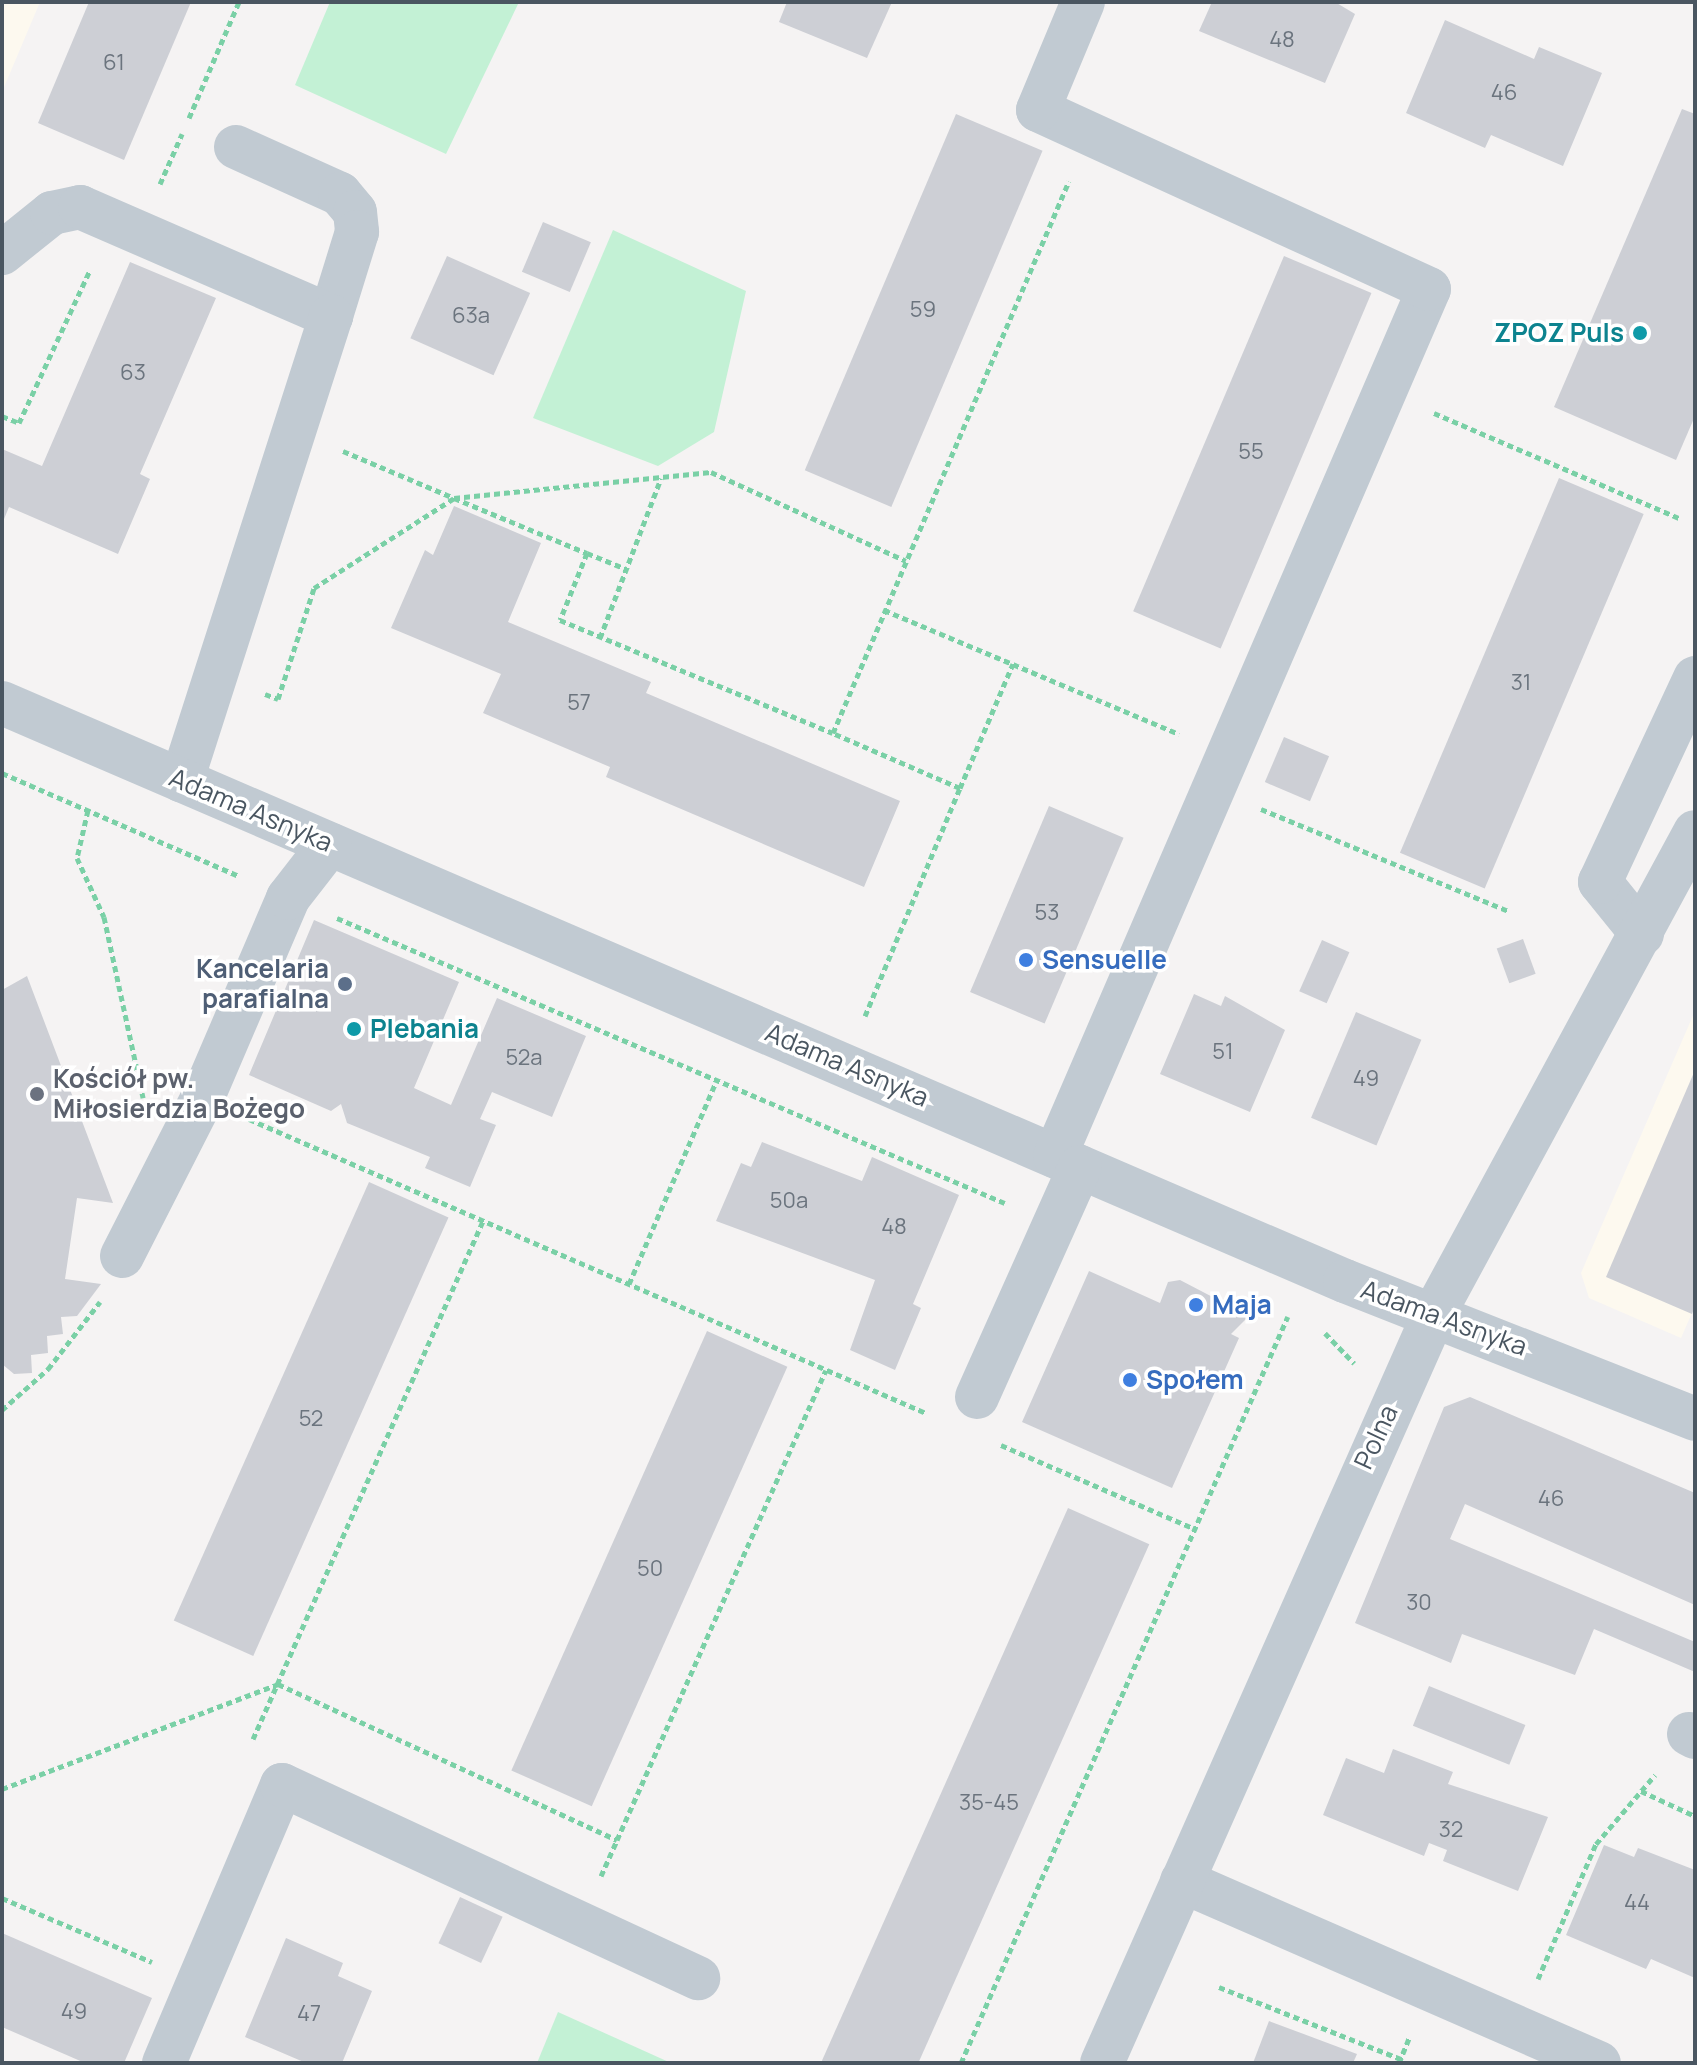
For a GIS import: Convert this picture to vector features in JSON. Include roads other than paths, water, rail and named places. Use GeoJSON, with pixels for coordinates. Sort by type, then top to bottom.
{"type":"FeatureCollection","features":[{"type":"Feature","properties":{"kind":"street"},"geometry":{"type":"LineString","coordinates":[[977,1397],[1057,1220],[1068,1162],[1222,773],[1429,289],[1038,110],[1083,2]]}},
{"type":"Feature","properties":{"kind":"street"},"geometry":{"type":"LineString","coordinates":[[182,781],[357,232],[355,212],[340,194],[236,147]]}},
{"type":"Feature","properties":{"kind":"street"},"geometry":{"type":"LineString","coordinates":[[2,253],[52,213],[80,207],[331,316]]}},
{"type":"Feature","properties":{"kind":"street"},"geometry":{"type":"LineString","coordinates":[[1642,934],[1600,882],[1695,678]]}},
{"type":"Feature","properties":{"kind":"street","name":"Adama Asnyka"},"geometry":{"type":"LineString","coordinates":[[2,703],[1068,1162],[1695,1419]]}},
{"type":"Feature","properties":{"kind":"street","name":"Polna"},"geometry":{"type":"LineString","coordinates":[[1102,2063],[1434,1314],[1695,832]]}},
{"type":"Feature","properties":{"kind":"street"},"geometry":{"type":"LineString","coordinates":[[122,1256],[202,1099],[288,898],[330,844]]}},
{"type":"Feature","properties":{"kind":"street"},"geometry":{"type":"LineString","coordinates":[[164,2063],[282,1785],[698,1978]]}},
{"type":"Feature","properties":{"kind":"street"},"geometry":{"type":"LineString","coordinates":[[1182,1881],[1599,2063]]}},
{"type":"Feature","properties":{"kind":"place","name":"ZPOZ Puls"},"geometry":{"type":"Point","coordinates":[1640,333]}},
{"type":"Feature","properties":{"kind":"place","name":"Sensuelle"},"geometry":{"type":"Point","coordinates":[1026,960]}},
{"type":"Feature","properties":{"kind":"place","name":"Kancelaria parafialna"},"geometry":{"type":"Point","coordinates":[345,984]}},
{"type":"Feature","properties":{"kind":"place","name":"Plebania"},"geometry":{"type":"Point","coordinates":[354,1029]}},
{"type":"Feature","properties":{"kind":"place","name":"Kościół pw. Miłosierdzia Bożego"},"geometry":{"type":"Point","coordinates":[37,1094]}},
{"type":"Feature","properties":{"kind":"place","name":"Maja"},"geometry":{"type":"Point","coordinates":[1196,1305]}},
{"type":"Feature","properties":{"kind":"place","name":"Społem"},"geometry":{"type":"Point","coordinates":[1130,1380]}}]}
